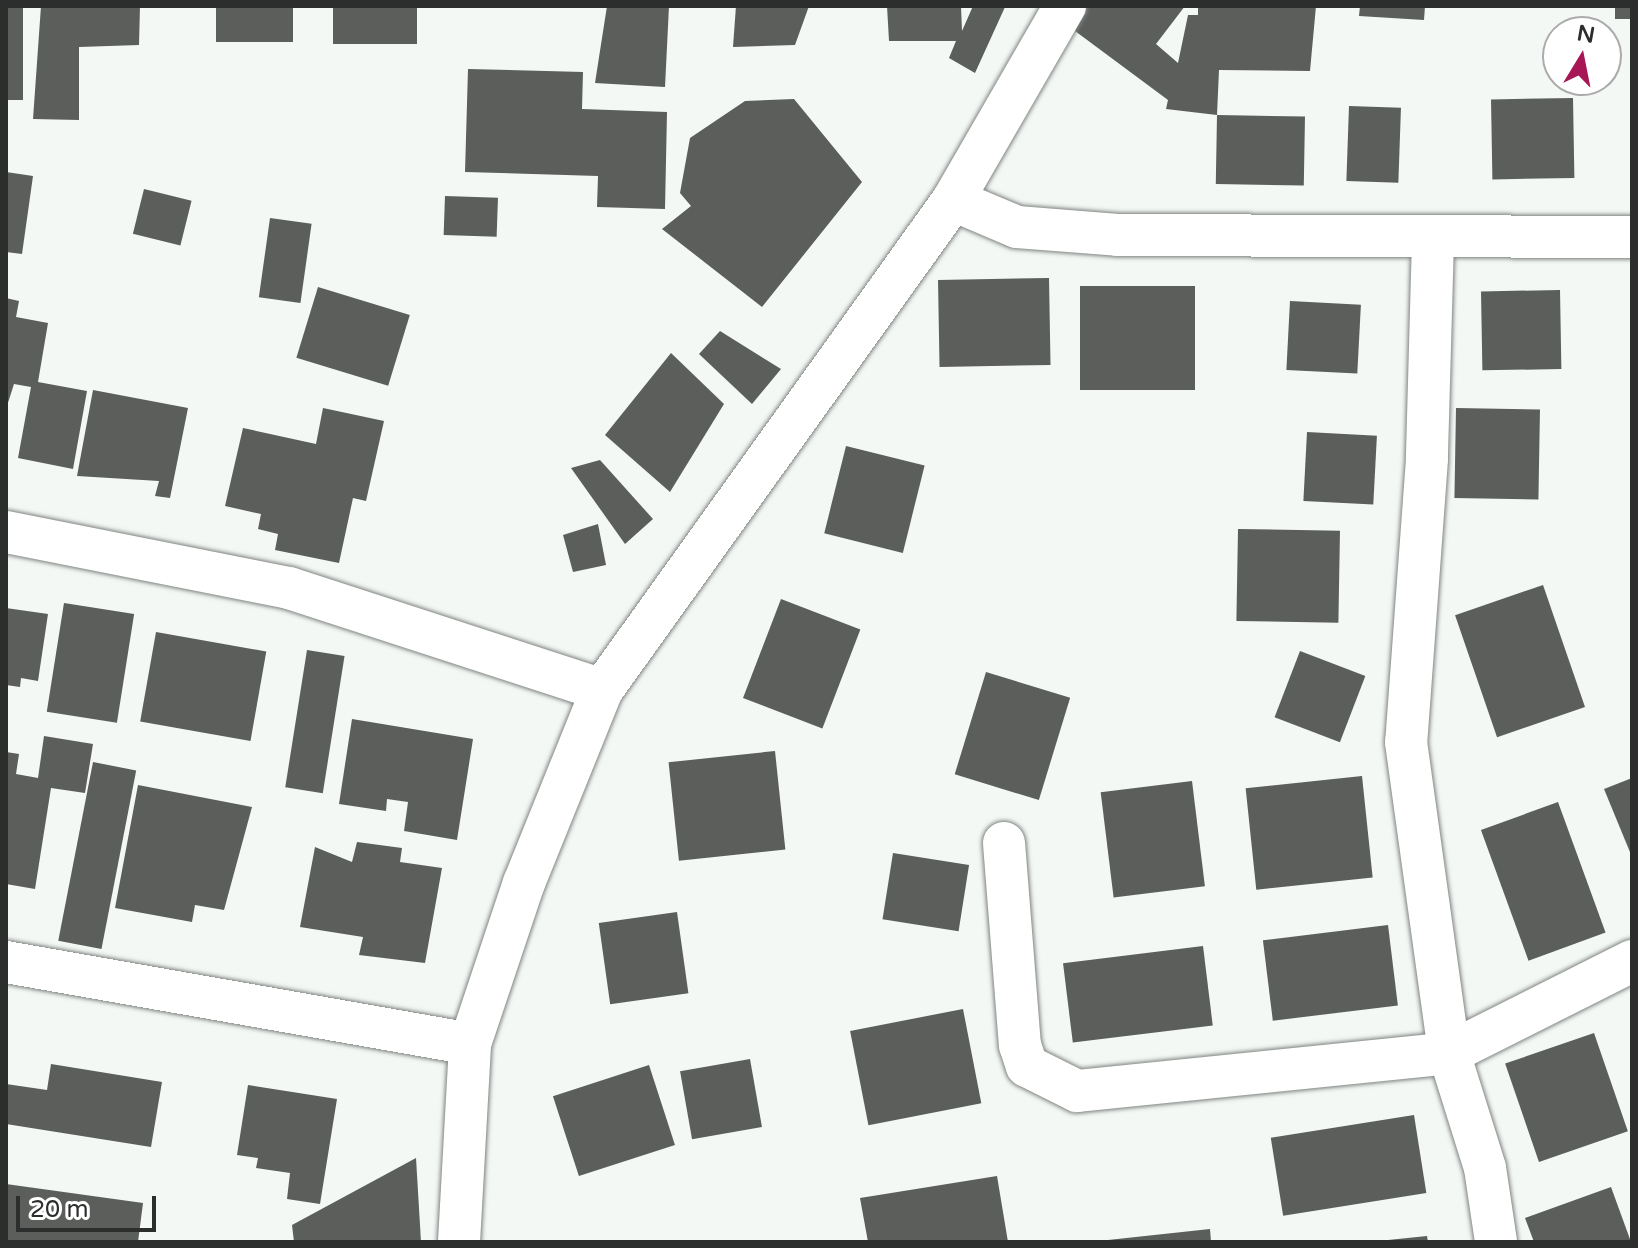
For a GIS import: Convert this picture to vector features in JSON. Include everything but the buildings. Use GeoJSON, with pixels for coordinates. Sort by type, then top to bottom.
{"type":"FeatureCollection","features":[{"type":"Feature","properties":{"kind":"street"},"geometry":{"type":"LineString","coordinates":[[459,1242],[470,1044],[524,883],[602,690],[953,200],[1065,6]]}},
{"type":"Feature","properties":{"kind":"street"},"geometry":{"type":"LineString","coordinates":[[953,200],[1017,227],[1052,232],[1433,239],[1632,237]]}},
{"type":"Feature","properties":{"kind":"street"},"geometry":{"type":"LineString","coordinates":[[1433,239],[1427,459],[1406,742],[1449,1053],[1485,1168],[1496,1242]]}},
{"type":"Feature","properties":{"kind":"street"},"geometry":{"type":"LineString","coordinates":[[6,532],[289,588],[602,690]]}},
{"type":"Feature","properties":{"kind":"street"},"geometry":{"type":"LineString","coordinates":[[1004,843],[1020,1045],[1027,1066],[1051,1085],[1129,1089],[1449,1053],[1632,961]]}},
{"type":"Feature","properties":{"kind":"street"},"geometry":{"type":"LineString","coordinates":[[6,962],[470,1044]]}}]}
